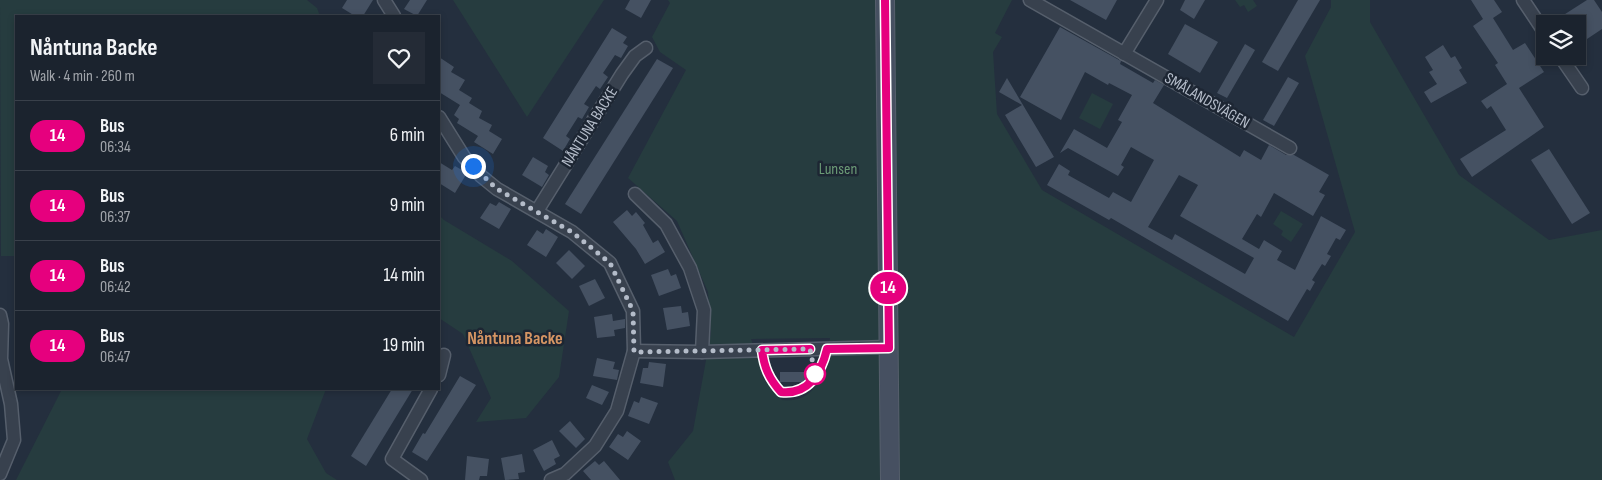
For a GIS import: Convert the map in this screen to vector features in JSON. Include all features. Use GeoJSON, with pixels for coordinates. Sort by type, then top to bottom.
{"type":"FeatureCollection","features":[{"type":"Feature","properties":{"kind":"main road"},"geometry":{"type":"LineString","coordinates":[[886,0],[890,480]]}},
{"type":"Feature","properties":{"kind":"street"},"geometry":{"type":"LineString","coordinates":[[384,0],[393,15]]}},
{"type":"Feature","properties":{"kind":"street","name":"SMÅLANDSVÄGEN"},"geometry":{"type":"LineString","coordinates":[[1030,0],[1290,148]]}},
{"type":"Feature","properties":{"kind":"street"},"geometry":{"type":"LineString","coordinates":[[1124,54],[1157,0]]}},
{"type":"Feature","properties":{"kind":"street"},"geometry":{"type":"LineString","coordinates":[[1523,0],[1536,20]]}},
{"type":"Feature","properties":{"kind":"street","name":"NÅNTUNA BACKE"},"geometry":{"type":"LineString","coordinates":[[537,211],[626,68],[635,56],[646,48]]}},
{"type":"Feature","properties":{"kind":"street"},"geometry":{"type":"LineString","coordinates":[[1566,65],[1582,88]]}},
{"type":"Feature","properties":{"kind":"street"},"geometry":{"type":"LineString","coordinates":[[440,119],[464,157],[481,176],[497,189],[572,232],[610,263],[633,311],[634,352],[624,391],[608,427],[595,446],[567,477],[551,480]]}},
{"type":"Feature","properties":{"kind":"street"},"geometry":{"type":"LineString","coordinates":[[635,194],[666,224],[690,268],[704,310],[702,352]]}},
{"type":"Feature","properties":{"kind":"street"},"geometry":{"type":"LineString","coordinates":[[0,314],[2,324],[1,358],[11,404],[14,440],[0,474]]}},
{"type":"Feature","properties":{"kind":"street"},"geometry":{"type":"LineString","coordinates":[[634,352],[889,348]]}},
{"type":"Feature","properties":{"kind":"street"},"geometry":{"type":"LineString","coordinates":[[440,371],[444,354]]}},
{"type":"Feature","properties":{"kind":"street"},"geometry":{"type":"LineString","coordinates":[[421,480],[392,459],[430,390]]}},
{"type":"Feature","properties":{"kind":"green space"},"geometry":{"type":"Polygon","coordinates":[[[0,0],[307,0],[317,8],[320,15],[15,15],[15,256],[1,256],[0,0]]]}},
{"type":"Feature","properties":{"kind":"green space"},"geometry":{"type":"Polygon","coordinates":[[[453,0],[604,0],[527,117],[453,0]]]}},
{"type":"Feature","properties":{"kind":"green space","name":"Lunsen"},"geometry":{"type":"Polygon","coordinates":[[[668,0],[1012,0],[995,33],[1002,37],[993,52],[997,114],[1042,190],[1294,337],[1355,232],[1305,56],[1331,7],[1331,0],[1370,0],[1370,22],[1459,175],[1549,240],[1602,230],[1602,480],[675,480],[668,462],[693,431],[711,333],[708,292],[677,221],[628,178],[686,70],[660,52],[652,37],[670,3],[668,0]],[[830,338],[751,339],[765,381],[782,400],[795,400],[813,390],[823,371],[830,338]]]}},
{"type":"Feature","properties":{"kind":"green space"},"geometry":{"type":"Polygon","coordinates":[[[1235,0],[1253,0],[1257,6],[1248,12],[1244,5],[1240,7],[1235,0]]]}},
{"type":"Feature","properties":{"kind":"green space"},"geometry":{"type":"Polygon","coordinates":[[[1092,93],[1113,104],[1100,129],[1079,118],[1092,93]]]}},
{"type":"Feature","properties":{"kind":"green space"},"geometry":{"type":"Polygon","coordinates":[[[1281,211],[1303,224],[1291,242],[1281,235],[1283,231],[1273,224],[1281,211]]]}},
{"type":"Feature","properties":{"kind":"green space"},"geometry":{"type":"Polygon","coordinates":[[[440,216],[512,261],[569,311],[559,377],[526,418],[476,422],[491,398],[463,334],[440,319],[440,216]]]}},
{"type":"Feature","properties":{"kind":"green space"},"geometry":{"type":"Polygon","coordinates":[[[61,390],[326,390],[307,439],[326,473],[337,480],[16,480],[61,390]]]}},
{"type":"Feature","properties":{"kind":"building"},"geometry":{"type":"Polygon","coordinates":[[[347,0],[373,0],[364,15],[353,15],[342,8],[347,0]]]}},
{"type":"Feature","properties":{"kind":"building"},"geometry":{"type":"Polygon","coordinates":[[[410,0],[427,0],[418,15],[404,9],[410,0]]]}},
{"type":"Feature","properties":{"kind":"building"},"geometry":{"type":"Polygon","coordinates":[[[630,0],[651,0],[641,18],[625,9],[630,0]]]}},
{"type":"Feature","properties":{"kind":"building"},"geometry":{"type":"Polygon","coordinates":[[[1070,0],[1117,0],[1106,20],[1070,0]]]}},
{"type":"Feature","properties":{"kind":"building"},"geometry":{"type":"Polygon","coordinates":[[[1185,0],[1205,0],[1194,19],[1180,10],[1185,0]]]}},
{"type":"Feature","properties":{"kind":"building"},"geometry":{"type":"Polygon","coordinates":[[[1298,0],[1320,0],[1278,71],[1262,62],[1298,0]]]}},
{"type":"Feature","properties":{"kind":"building"},"geometry":{"type":"Polygon","coordinates":[[[1471,0],[1494,0],[1502,12],[1493,18],[1513,50],[1525,43],[1536,60],[1536,65],[1539,65],[1544,72],[1519,88],[1544,127],[1472,177],[1460,159],[1506,130],[1491,106],[1487,109],[1481,101],[1507,84],[1495,65],[1498,63],[1473,26],[1483,19],[1471,0]]]}},
{"type":"Feature","properties":{"kind":"building"},"geometry":{"type":"Polygon","coordinates":[[[1587,0],[1594,0],[1602,12],[1602,29],[1586,40],[1586,15],[1564,15],[1587,0]]]}},
{"type":"Feature","properties":{"kind":"building"},"geometry":{"type":"Polygon","coordinates":[[[1185,24],[1218,42],[1200,73],[1168,54],[1185,24]]]}},
{"type":"Feature","properties":{"kind":"building"},"geometry":{"type":"Polygon","coordinates":[[[1060,27],[1121,61],[1120,64],[1153,83],[1155,80],[1164,85],[1153,103],[1240,157],[1244,150],[1261,160],[1269,145],[1286,155],[1294,155],[1329,175],[1319,192],[1325,195],[1313,216],[1274,193],[1261,217],[1257,214],[1242,239],[1259,249],[1264,240],[1282,251],[1277,260],[1295,270],[1321,216],[1346,230],[1340,240],[1336,238],[1327,254],[1331,256],[1325,266],[1322,264],[1312,280],[1315,282],[1310,291],[1307,289],[1288,321],[1111,218],[1109,220],[1047,185],[1059,164],[1070,171],[1068,175],[1109,198],[1113,192],[1131,202],[1154,160],[1131,147],[1121,165],[1124,167],[1118,176],[1068,148],[1060,153],[1074,129],[1107,148],[1122,122],[1118,120],[1132,95],[1109,83],[1108,85],[1085,72],[1061,120],[1020,97],[1060,27]],[[1179,175],[1148,227],[1172,240],[1175,234],[1245,274],[1254,258],[1180,216],[1198,185],[1179,175]]]}},
{"type":"Feature","properties":{"kind":"building"},"geometry":{"type":"Polygon","coordinates":[[[612,28],[627,37],[623,43],[628,46],[621,58],[615,55],[603,73],[608,77],[600,89],[596,86],[584,104],[589,107],[582,119],[578,117],[566,136],[570,139],[563,151],[543,138],[612,28]]]}},
{"type":"Feature","properties":{"kind":"building"},"geometry":{"type":"Polygon","coordinates":[[[1245,44],[1255,50],[1227,98],[1217,93],[1245,44]]]}},
{"type":"Feature","properties":{"kind":"building"},"geometry":{"type":"Polygon","coordinates":[[[1443,45],[1451,58],[1455,56],[1462,68],[1459,70],[1467,83],[1431,103],[1424,92],[1437,84],[1429,72],[1433,70],[1425,57],[1443,45]]]}},
{"type":"Feature","properties":{"kind":"building"},"geometry":{"type":"Polygon","coordinates":[[[440,58],[454,67],[451,72],[465,80],[459,90],[472,98],[469,103],[482,111],[479,118],[492,125],[489,131],[502,139],[493,154],[474,142],[478,136],[457,123],[459,119],[454,115],[460,105],[440,93],[440,58]]]}},
{"type":"Feature","properties":{"kind":"building"},"geometry":{"type":"Polygon","coordinates":[[[657,59],[673,68],[581,214],[565,204],[657,59]]]}},
{"type":"Feature","properties":{"kind":"building"},"geometry":{"type":"Polygon","coordinates":[[[1288,77],[1299,83],[1274,126],[1263,120],[1288,77]]]}},
{"type":"Feature","properties":{"kind":"building"},"geometry":{"type":"Polygon","coordinates":[[[1007,78],[1054,157],[1036,167],[1005,115],[1022,105],[999,92],[1007,78]]]}},
{"type":"Feature","properties":{"kind":"building"},"geometry":{"type":"Polygon","coordinates":[[[1549,149],[1590,213],[1572,224],[1531,160],[1549,149]]]}},
{"type":"Feature","properties":{"kind":"building"},"geometry":{"type":"Polygon","coordinates":[[[533,157],[548,166],[545,172],[549,175],[542,187],[522,175],[533,157]]]}},
{"type":"Feature","properties":{"kind":"building"},"geometry":{"type":"Polygon","coordinates":[[[440,163],[452,170],[455,166],[467,173],[455,193],[440,184],[440,163]]]}},
{"type":"Feature","properties":{"kind":"building"},"geometry":{"type":"Polygon","coordinates":[[[499,202],[511,209],[499,229],[480,218],[490,203],[496,206],[499,202]]]}},
{"type":"Feature","properties":{"kind":"building"},"geometry":{"type":"Polygon","coordinates":[[[627,210],[632,216],[636,212],[645,223],[643,225],[653,243],[658,240],[665,252],[645,264],[636,249],[613,222],[627,210]]]}},
{"type":"Feature","properties":{"kind":"building"},"geometry":{"type":"Polygon","coordinates":[[[546,229],[558,237],[546,257],[527,245],[537,230],[543,234],[546,229]]]}},
{"type":"Feature","properties":{"kind":"building"},"geometry":{"type":"Polygon","coordinates":[[[569,250],[585,266],[572,279],[556,263],[569,250]]]}},
{"type":"Feature","properties":{"kind":"building"},"geometry":{"type":"Polygon","coordinates":[[[668,269],[671,276],[676,274],[681,288],[659,296],[651,275],[668,269]]]}},
{"type":"Feature","properties":{"kind":"building"},"geometry":{"type":"Polygon","coordinates":[[[595,279],[605,298],[589,306],[579,286],[595,279]]]}},
{"type":"Feature","properties":{"kind":"building"},"geometry":{"type":"Polygon","coordinates":[[[681,306],[682,313],[688,312],[690,326],[667,330],[663,308],[681,306]]]}},
{"type":"Feature","properties":{"kind":"building"},"geometry":{"type":"Polygon","coordinates":[[[612,314],[613,321],[625,319],[625,328],[614,330],[615,336],[597,338],[594,317],[612,314]]]}},
{"type":"Feature","properties":{"kind":"building"},"geometry":{"type":"Polygon","coordinates":[[[597,358],[615,362],[613,369],[619,370],[617,380],[593,376],[597,358]]]}},
{"type":"Feature","properties":{"kind":"building"},"geometry":{"type":"Polygon","coordinates":[[[649,362],[666,364],[663,387],[640,383],[643,368],[648,368],[649,362]]]}},
{"type":"Feature","properties":{"kind":"building"},"geometry":{"type":"Polygon","coordinates":[[[780,372],[806,372],[805,382],[780,382],[780,372]]]}},
{"type":"Feature","properties":{"kind":"building"},"geometry":{"type":"Polygon","coordinates":[[[460,376],[476,385],[427,461],[412,452],[460,376]]]}},
{"type":"Feature","properties":{"kind":"building"},"geometry":{"type":"Polygon","coordinates":[[[592,385],[609,392],[602,405],[586,398],[592,385]]]}},
{"type":"Feature","properties":{"kind":"building"},"geometry":{"type":"Polygon","coordinates":[[[391,390],[412,390],[366,466],[351,456],[391,390]]]}},
{"type":"Feature","properties":{"kind":"building"},"geometry":{"type":"Polygon","coordinates":[[[641,397],[658,403],[649,424],[628,416],[634,401],[639,403],[641,397]]]}},
{"type":"Feature","properties":{"kind":"building"},"geometry":{"type":"Polygon","coordinates":[[[570,421],[585,439],[576,448],[559,431],[570,421]]]}},
{"type":"Feature","properties":{"kind":"building"},"geometry":{"type":"Polygon","coordinates":[[[627,431],[641,441],[628,460],[609,447],[618,434],[623,437],[627,431]]]}},
{"type":"Feature","properties":{"kind":"building"},"geometry":{"type":"Polygon","coordinates":[[[552,440],[560,456],[554,459],[556,464],[544,471],[533,450],[552,440]]]}},
{"type":"Feature","properties":{"kind":"building"},"geometry":{"type":"Polygon","coordinates":[[[522,454],[525,472],[518,473],[519,479],[505,480],[501,458],[522,454]]]}},
{"type":"Feature","properties":{"kind":"building"},"geometry":{"type":"Polygon","coordinates":[[[467,456],[489,459],[487,476],[480,476],[479,480],[465,480],[467,456]]]}},
{"type":"Feature","properties":{"kind":"building"},"geometry":{"type":"Polygon","coordinates":[[[595,461],[599,465],[604,461],[620,480],[591,480],[583,471],[595,461]]]}},
{"type":"Feature","properties":{"kind":"bus line","name":"14"},"geometry":{"type":"LineString","coordinates":[[810,349],[762,350],[766,371],[772,383],[781,392],[797,392],[806,388],[824,360],[827,349],[889,348],[885,0]]}},
{"type":"Feature","properties":{"kind":"district","name":"Nåntuna Backe"},"geometry":{"type":"Point","coordinates":[515,338]}},
{"type":"Feature","properties":{"kind":"route"},"geometry":{"type":"LineString","coordinates":[[473,166],[481,176],[497,189],[572,232],[610,263],[633,311],[634,352],[810,349],[815,374]]}}]}
